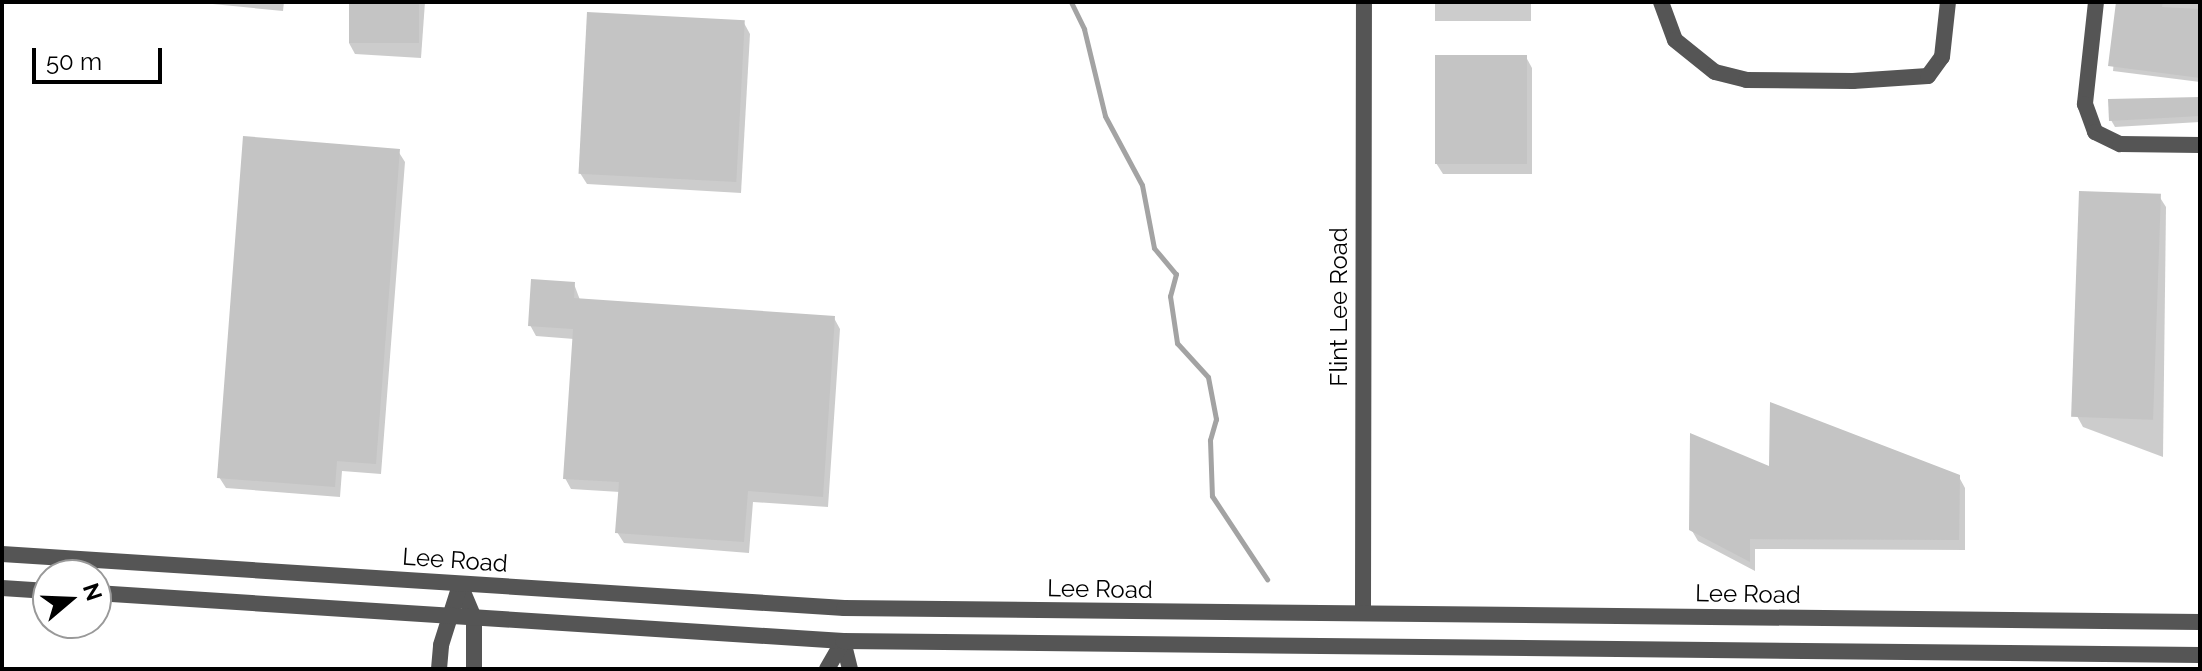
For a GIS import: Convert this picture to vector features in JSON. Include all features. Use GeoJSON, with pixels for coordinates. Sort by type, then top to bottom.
{"type":"FeatureCollection","features":[{"type":"Feature","properties":{"kind":"street","name":"Flint Lee Road"},"geometry":{"type":"LineString","coordinates":[[1363,612],[1364,2]]}},
{"type":"Feature","properties":{"kind":"street"},"geometry":{"type":"LineString","coordinates":[[1661,2],[1675,40],[1715,72],[1746,80],[1853,81],[1928,76],[1942,57],[1948,2]]}},
{"type":"Feature","properties":{"kind":"street"},"geometry":{"type":"LineString","coordinates":[[2096,2],[2085,104],[2095,132],[2120,144],[2200,145]]}},
{"type":"Feature","properties":{"kind":"street","name":"Lee Road"},"geometry":{"type":"LineString","coordinates":[[2,554],[460,585],[903,610],[2200,622]]}},
{"type":"Feature","properties":{"kind":"street"},"geometry":{"type":"LineString","coordinates":[[439,669],[448,617],[460,585]]}},
{"type":"Feature","properties":{"kind":"street"},"geometry":{"type":"LineString","coordinates":[[460,585],[474,618],[474,669]]}},
{"type":"Feature","properties":{"kind":"street"},"geometry":{"type":"LineString","coordinates":[[2,588],[32,590]]}},
{"type":"Feature","properties":{"kind":"street"},"geometry":{"type":"LineString","coordinates":[[112,594],[843,641],[2200,655]]}},
{"type":"Feature","properties":{"kind":"street"},"geometry":{"type":"LineString","coordinates":[[827,669],[843,641]]}},
{"type":"Feature","properties":{"kind":"street"},"geometry":{"type":"LineString","coordinates":[[843,641],[850,669]]}},
{"type":"Feature","properties":{"kind":"building"},"geometry":{"type":"Polygon","coordinates":[[[349,2],[419,2],[419,43],[349,43],[349,2]]]}},
{"type":"Feature","properties":{"kind":"building"},"geometry":{"type":"Polygon","coordinates":[[[2116,2],[2163,2],[2162,7],[2200,9],[2200,78],[2108,66],[2116,2]]]}},
{"type":"Feature","properties":{"kind":"building"},"geometry":{"type":"Polygon","coordinates":[[[587,12],[745,20],[736,182],[579,174],[587,12]]]}},
{"type":"Feature","properties":{"kind":"building"},"geometry":{"type":"Polygon","coordinates":[[[1435,55],[1527,55],[1527,164],[1435,164],[1435,55]]]}},
{"type":"Feature","properties":{"kind":"building"},"geometry":{"type":"Polygon","coordinates":[[[2200,97],[2200,116],[2109,121],[2108,99],[2200,97]]]}},
{"type":"Feature","properties":{"kind":"building"},"geometry":{"type":"Polygon","coordinates":[[[243,136],[400,149],[376,464],[337,461],[335,487],[217,478],[243,136]]]}},
{"type":"Feature","properties":{"kind":"building"},"geometry":{"type":"Polygon","coordinates":[[[2079,191],[2161,194],[2153,420],[2071,417],[2079,191]]]}},
{"type":"Feature","properties":{"kind":"building"},"geometry":{"type":"Polygon","coordinates":[[[531,279],[575,282],[574,298],[835,316],[823,497],[748,491],[744,542],[615,533],[619,482],[563,479],[573,329],[528,326],[531,279]]]}},
{"type":"Feature","properties":{"kind":"building"},"geometry":{"type":"Polygon","coordinates":[[[1770,402],[1960,475],[1959,540],[1750,539],[1750,562],[1689,530],[1690,433],[1769,466],[1770,402]]]}},
{"type":"Feature","properties":{"kind":"waterway"},"geometry":{"type":"LineString","coordinates":[[1071,2],[1084,29],[1105,116],[1142,185],[1154,248],[1176,274],[1170,296],[1177,343],[1208,377],[1216,419],[1210,440],[1212,496],[1267,579]]}}]}
